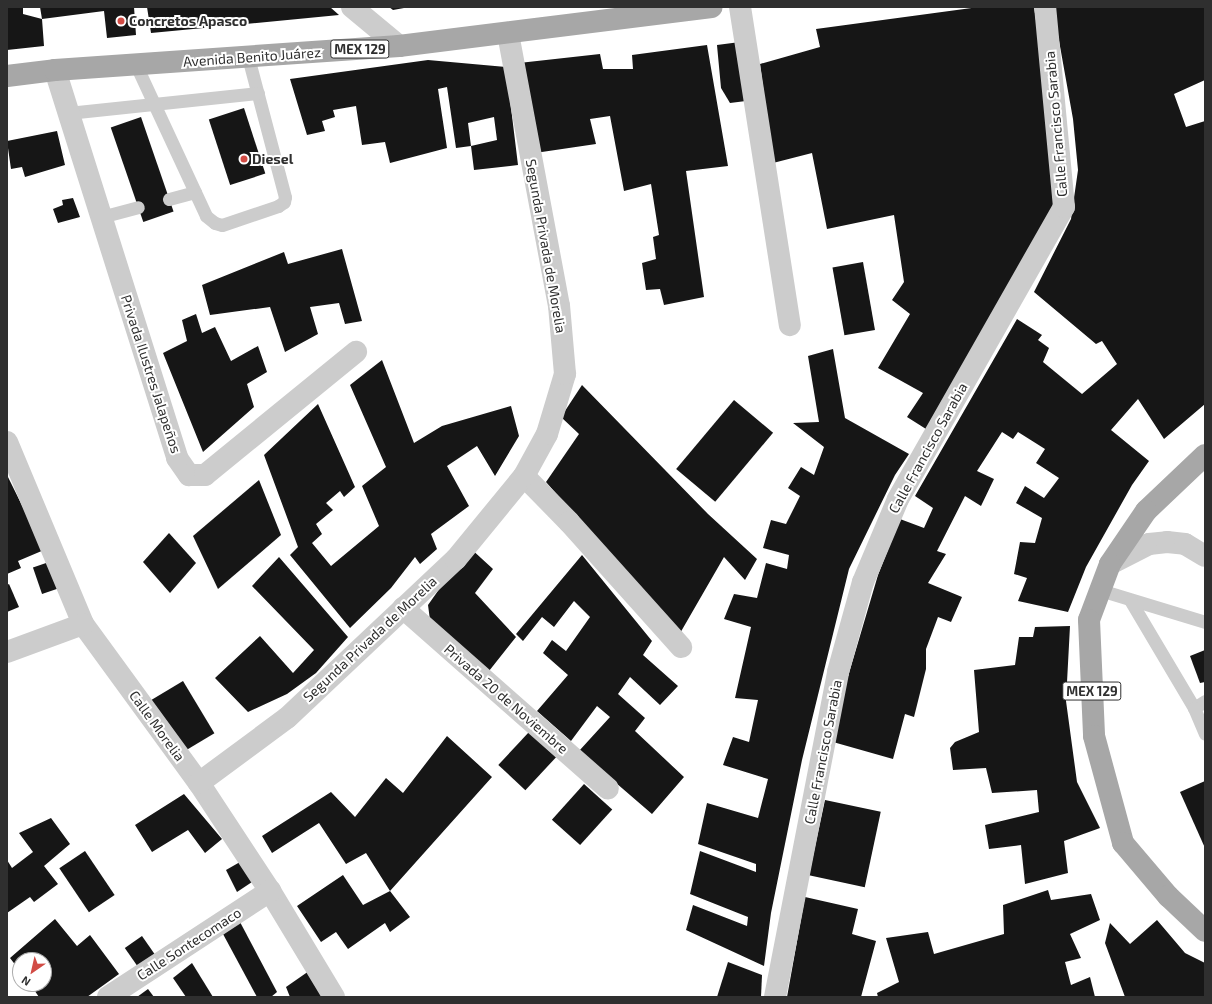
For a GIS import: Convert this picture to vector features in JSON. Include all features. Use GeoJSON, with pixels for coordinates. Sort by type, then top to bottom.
{"type":"FeatureCollection","features":[{"type":"Feature","properties":{"kind":"main road","name":"Avenida Benito Juárez"},"geometry":{"type":"LineString","coordinates":[[7,76],[55,70],[399,46],[712,7]]}},
{"type":"Feature","properties":{"kind":"main road","name":"MEX 129"},"geometry":{"type":"LineString","coordinates":[[1205,455],[1146,511],[1110,564],[1089,620],[1094,736],[1123,843],[1168,896],[1205,931]]}},
{"type":"Feature","properties":{"kind":"street"},"geometry":{"type":"LineString","coordinates":[[352,7],[399,46]]}},
{"type":"Feature","properties":{"kind":"street"},"geometry":{"type":"LineString","coordinates":[[740,7],[790,325]]}},
{"type":"Feature","properties":{"kind":"street","name":"Calle Francisco Sarabia"},"geometry":{"type":"LineString","coordinates":[[775,997],[838,672],[863,582],[898,498],[1064,207],[1045,7]]}},
{"type":"Feature","properties":{"kind":"street","name":"Segunda Privada de Morelia"},"geometry":{"type":"LineString","coordinates":[[199,783],[287,718],[456,559],[524,476],[546,434],[565,374],[559,306],[508,33]]}},
{"type":"Feature","properties":{"kind":"street","name":"Privada Ilustres Jalapeños"},"geometry":{"type":"LineString","coordinates":[[55,70],[177,458],[189,474],[205,475],[356,352]]}},
{"type":"Feature","properties":{"kind":"street","name":"Calle Morelia"},"geometry":{"type":"LineString","coordinates":[[8,445],[83,624],[199,783],[270,891],[334,997]]}},
{"type":"Feature","properties":{"kind":"street"},"geometry":{"type":"LineString","coordinates":[[524,476],[569,522],[681,647]]}},
{"type":"Feature","properties":{"kind":"street"},"geometry":{"type":"LineString","coordinates":[[1110,564],[1150,544],[1167,542],[1185,544],[1205,556]]}},
{"type":"Feature","properties":{"kind":"street","name":"Privada 20 de Noviembre"},"geometry":{"type":"LineString","coordinates":[[403,608],[608,789]]}},
{"type":"Feature","properties":{"kind":"street"},"geometry":{"type":"LineString","coordinates":[[7,652],[83,624]]}},
{"type":"Feature","properties":{"kind":"street","name":"Calle Sontecomaco"},"geometry":{"type":"LineString","coordinates":[[108,997],[270,891]]}},
{"type":"Feature","properties":{"kind":"lane"},"geometry":{"type":"LineString","coordinates":[[136,65],[206,216],[215,223],[222,225],[284,202],[285,197],[248,57]]}},
{"type":"Feature","properties":{"kind":"lane"},"geometry":{"type":"LineString","coordinates":[[68,114],[258,93]]}},
{"type":"Feature","properties":{"kind":"lane"},"geometry":{"type":"LineString","coordinates":[[169,199],[195,192]]}},
{"type":"Feature","properties":{"kind":"lane"},"geometry":{"type":"LineString","coordinates":[[101,217],[138,207]]}},
{"type":"Feature","properties":{"kind":"lane"},"geometry":{"type":"LineString","coordinates":[[1100,590],[1205,622]]}},
{"type":"Feature","properties":{"kind":"lane"},"geometry":{"type":"LineString","coordinates":[[1130,600],[1199,705],[1205,734]]}},
{"type":"Feature","properties":{"kind":"building"},"geometry":{"type":"Polygon","coordinates":[[[7,7],[23,7],[23,14],[42,19],[44,46],[7,50],[7,7]]]}},
{"type":"Feature","properties":{"kind":"building"},"geometry":{"type":"Polygon","coordinates":[[[40,7],[134,7],[136,35],[107,38],[104,11],[42,19],[40,7]]]}},
{"type":"Feature","properties":{"kind":"building"},"geometry":{"type":"Polygon","coordinates":[[[147,7],[330,7],[339,15],[151,33],[147,7]]]}},
{"type":"Feature","properties":{"kind":"building"},"geometry":{"type":"Polygon","coordinates":[[[389,7],[403,7],[404,8],[393,10],[389,7]]]}},
{"type":"Feature","properties":{"kind":"building"},"geometry":{"type":"Polygon","coordinates":[[[979,7],[1034,7],[1057,162],[1053,214],[926,429],[907,417],[923,393],[878,368],[910,314],[892,300],[904,282],[894,215],[827,229],[812,153],[773,163],[760,64],[820,47],[816,29],[979,7]]]}},
{"type":"Feature","properties":{"kind":"building"},"geometry":{"type":"Polygon","coordinates":[[[1053,7],[1205,7],[1205,80],[1174,94],[1186,127],[1205,121],[1205,404],[1164,439],[1138,399],[1111,430],[1149,461],[1132,485],[1086,567],[1068,612],[1018,601],[1027,578],[1014,574],[1020,542],[1035,543],[1042,518],[1016,503],[1025,486],[1044,498],[1059,478],[1036,463],[1045,449],[1018,432],[1013,439],[1002,432],[977,471],[994,479],[981,506],[965,496],[937,551],[946,554],[928,583],[962,597],[951,622],[938,617],[926,649],[926,669],[914,717],[905,714],[893,759],[833,742],[844,690],[878,575],[900,519],[924,528],[933,508],[915,496],[1017,319],[1042,335],[1038,340],[1049,348],[1043,362],[1082,394],[1117,364],[1102,341],[1096,344],[1034,292],[1071,219],[1078,170],[1073,119],[1053,7]]]}},
{"type":"Feature","properties":{"kind":"building"},"geometry":{"type":"Polygon","coordinates":[[[740,42],[746,101],[730,103],[721,88],[717,45],[740,42]]]}},
{"type":"Feature","properties":{"kind":"building"},"geometry":{"type":"Polygon","coordinates":[[[707,45],[728,166],[686,171],[704,297],[664,305],[660,289],[646,290],[642,263],[656,259],[653,237],[659,235],[651,184],[624,191],[610,116],[590,119],[596,144],[535,153],[519,63],[600,54],[603,69],[633,69],[632,55],[707,45]]]}},
{"type":"Feature","properties":{"kind":"building"},"geometry":{"type":"Polygon","coordinates":[[[428,60],[506,67],[518,165],[474,170],[471,146],[456,148],[447,87],[438,89],[447,148],[390,163],[385,142],[362,145],[356,106],[333,110],[335,117],[322,121],[325,131],[307,135],[290,79],[428,60]],[[494,117],[468,123],[471,146],[497,140],[494,117]]]}},
{"type":"Feature","properties":{"kind":"building"},"geometry":{"type":"Polygon","coordinates":[[[244,108],[265,174],[230,185],[209,119],[244,108]]]}},
{"type":"Feature","properties":{"kind":"building"},"geometry":{"type":"Polygon","coordinates":[[[141,117],[174,212],[143,222],[111,127],[141,117]]]}},
{"type":"Feature","properties":{"kind":"building"},"geometry":{"type":"Polygon","coordinates":[[[57,131],[65,165],[25,177],[22,167],[11,169],[7,141],[57,131]]]}},
{"type":"Feature","properties":{"kind":"building"},"geometry":{"type":"Polygon","coordinates":[[[73,198],[80,217],[58,223],[53,209],[63,205],[62,200],[73,198]]]}},
{"type":"Feature","properties":{"kind":"building"},"geometry":{"type":"Polygon","coordinates":[[[342,249],[362,321],[345,324],[339,303],[310,307],[318,334],[285,352],[270,307],[210,315],[202,285],[284,252],[288,264],[342,249]]]}},
{"type":"Feature","properties":{"kind":"building"},"geometry":{"type":"Polygon","coordinates":[[[863,262],[875,330],[844,335],[832,267],[863,262]]]}},
{"type":"Feature","properties":{"kind":"building"},"geometry":{"type":"Polygon","coordinates":[[[196,314],[202,333],[215,327],[231,361],[258,346],[267,372],[247,384],[254,407],[203,452],[163,353],[187,341],[182,320],[196,314]]]}},
{"type":"Feature","properties":{"kind":"building"},"geometry":{"type":"Polygon","coordinates":[[[833,349],[845,418],[909,454],[895,475],[849,569],[802,760],[771,913],[764,966],[686,930],[693,905],[747,926],[748,917],[690,894],[700,851],[756,872],[756,864],[698,844],[707,803],[758,818],[768,779],[723,765],[733,737],[749,742],[758,700],[735,698],[751,627],[724,619],[734,594],[757,598],[766,563],[787,569],[789,555],[763,548],[771,520],[786,524],[800,496],[788,488],[801,467],[814,475],[824,447],[793,423],[819,422],[808,356],[833,349]]]}},
{"type":"Feature","properties":{"kind":"building"},"geometry":{"type":"Polygon","coordinates":[[[382,360],[414,443],[442,426],[511,406],[519,436],[495,476],[477,446],[447,466],[469,506],[431,534],[437,549],[420,564],[415,557],[391,588],[350,628],[290,555],[298,547],[264,455],[318,404],[355,487],[344,497],[340,491],[326,503],[333,510],[316,524],[322,534],[312,543],[331,566],[379,526],[362,486],[386,467],[350,385],[382,360]]]}},
{"type":"Feature","properties":{"kind":"building"},"geometry":{"type":"Polygon","coordinates":[[[582,385],[708,514],[757,559],[745,580],[724,557],[679,635],[546,482],[579,434],[561,417],[582,385]]]}},
{"type":"Feature","properties":{"kind":"building"},"geometry":{"type":"Polygon","coordinates":[[[734,400],[773,433],[715,502],[676,469],[734,400]]]}},
{"type":"Feature","properties":{"kind":"building"},"geometry":{"type":"Polygon","coordinates":[[[7,475],[44,550],[18,561],[21,568],[7,574],[7,475]]]}},
{"type":"Feature","properties":{"kind":"building"},"geometry":{"type":"Polygon","coordinates":[[[259,480],[281,535],[218,589],[193,536],[259,480]]]}},
{"type":"Feature","properties":{"kind":"building"},"geometry":{"type":"Polygon","coordinates":[[[169,533],[196,563],[170,593],[143,562],[169,533]]]}},
{"type":"Feature","properties":{"kind":"building"},"geometry":{"type":"Polygon","coordinates":[[[469,547],[493,569],[475,593],[516,637],[489,671],[430,620],[428,605],[469,547]]]}},
{"type":"Feature","properties":{"kind":"building"},"geometry":{"type":"Polygon","coordinates":[[[582,555],[652,641],[643,655],[678,686],[660,705],[630,677],[618,694],[645,718],[635,731],[684,777],[652,814],[579,751],[610,717],[597,706],[571,741],[537,711],[568,675],[543,653],[552,640],[566,651],[590,617],[574,601],[554,627],[542,617],[523,641],[516,634],[582,555]]]}},
{"type":"Feature","properties":{"kind":"building"},"geometry":{"type":"Polygon","coordinates":[[[279,557],[348,637],[316,673],[287,694],[248,712],[215,678],[260,636],[293,673],[314,650],[252,586],[279,557]]]}},
{"type":"Feature","properties":{"kind":"building"},"geometry":{"type":"Polygon","coordinates":[[[49,562],[58,588],[42,594],[33,568],[49,562]]]}},
{"type":"Feature","properties":{"kind":"building"},"geometry":{"type":"Polygon","coordinates":[[[9,584],[19,607],[7,612],[7,585],[9,584]]]}},
{"type":"Feature","properties":{"kind":"building"},"geometry":{"type":"Polygon","coordinates":[[[1070,626],[1066,701],[1077,782],[1100,828],[1064,841],[1068,873],[1025,884],[1021,845],[989,849],[985,825],[1039,812],[1037,790],[992,793],[986,768],[953,770],[950,748],[955,742],[979,732],[974,670],[1015,665],[1019,637],[1033,637],[1035,627],[1070,626]]]}},
{"type":"Feature","properties":{"kind":"building"},"geometry":{"type":"Polygon","coordinates":[[[1205,650],[1205,682],[1200,683],[1190,656],[1205,650]]]}},
{"type":"Feature","properties":{"kind":"building"},"geometry":{"type":"Polygon","coordinates":[[[183,681],[214,733],[183,752],[151,700],[183,681]]]}},
{"type":"Feature","properties":{"kind":"building"},"geometry":{"type":"Polygon","coordinates":[[[529,732],[556,757],[525,790],[498,765],[529,732]]]}},
{"type":"Feature","properties":{"kind":"building"},"geometry":{"type":"Polygon","coordinates":[[[447,736],[492,777],[390,891],[366,853],[346,864],[319,823],[272,853],[262,836],[331,792],[355,817],[386,778],[403,793],[447,736]]]}},
{"type":"Feature","properties":{"kind":"building"},"geometry":{"type":"Polygon","coordinates":[[[1205,781],[1205,848],[1180,792],[1205,781]]]}},
{"type":"Feature","properties":{"kind":"building"},"geometry":{"type":"Polygon","coordinates":[[[584,784],[612,809],[580,845],[552,820],[584,784]]]}},
{"type":"Feature","properties":{"kind":"building"},"geometry":{"type":"Polygon","coordinates":[[[184,794],[222,839],[205,853],[188,830],[152,852],[135,825],[184,794]]]}},
{"type":"Feature","properties":{"kind":"building"},"geometry":{"type":"Polygon","coordinates":[[[825,800],[881,812],[865,887],[809,875],[825,800]]]}},
{"type":"Feature","properties":{"kind":"building"},"geometry":{"type":"Polygon","coordinates":[[[51,818],[70,844],[44,866],[58,884],[34,902],[30,897],[7,913],[7,860],[12,868],[33,852],[19,833],[51,818]]]}},
{"type":"Feature","properties":{"kind":"building"},"geometry":{"type":"Polygon","coordinates":[[[85,851],[115,895],[89,912],[59,868],[85,851]]]}},
{"type":"Feature","properties":{"kind":"building"},"geometry":{"type":"Polygon","coordinates":[[[240,862],[252,882],[237,892],[226,870],[240,862]]]}},
{"type":"Feature","properties":{"kind":"building"},"geometry":{"type":"Polygon","coordinates":[[[343,875],[363,905],[390,891],[410,917],[390,932],[385,923],[348,949],[336,932],[321,942],[297,906],[343,875]]]}},
{"type":"Feature","properties":{"kind":"building"},"geometry":{"type":"Polygon","coordinates":[[[1048,890],[1051,900],[1091,894],[1100,920],[1070,934],[1081,958],[1065,962],[1071,985],[1090,977],[1095,997],[878,997],[877,993],[899,982],[886,938],[928,932],[934,954],[1004,934],[1003,905],[1048,890]]]}},
{"type":"Feature","properties":{"kind":"building"},"geometry":{"type":"Polygon","coordinates":[[[805,897],[858,909],[852,934],[876,941],[861,997],[787,997],[805,897]]]}},
{"type":"Feature","properties":{"kind":"building"},"geometry":{"type":"Polygon","coordinates":[[[55,919],[77,946],[90,935],[119,974],[87,997],[39,997],[36,992],[52,992],[52,952],[17,952],[55,919]]]}},
{"type":"Feature","properties":{"kind":"building"},"geometry":{"type":"Polygon","coordinates":[[[1157,920],[1185,953],[1205,963],[1205,997],[1125,997],[1105,943],[1110,923],[1130,944],[1157,920]]]}},
{"type":"Feature","properties":{"kind":"building"},"geometry":{"type":"Polygon","coordinates":[[[240,922],[277,992],[271,997],[257,997],[223,934],[240,922]]]}},
{"type":"Feature","properties":{"kind":"building"},"geometry":{"type":"Polygon","coordinates":[[[142,936],[156,956],[139,968],[125,948],[142,936]]]}},
{"type":"Feature","properties":{"kind":"building"},"geometry":{"type":"Polygon","coordinates":[[[728,962],[762,975],[761,997],[717,997],[728,962]]]}},
{"type":"Feature","properties":{"kind":"building"},"geometry":{"type":"Polygon","coordinates":[[[192,963],[213,997],[186,997],[173,978],[192,963]]]}},
{"type":"Feature","properties":{"kind":"building"},"geometry":{"type":"Polygon","coordinates":[[[309,971],[323,996],[290,997],[286,987],[309,971]]]}},
{"type":"Feature","properties":{"kind":"building"},"geometry":{"type":"Polygon","coordinates":[[[148,989],[154,997],[137,997],[148,989]]]}},
{"type":"Feature","properties":{"kind":"place","name":"Concretos Apasco"},"geometry":{"type":"Point","coordinates":[121,21]}},
{"type":"Feature","properties":{"kind":"place","name":"Diesel"},"geometry":{"type":"Point","coordinates":[244,159]}}]}
